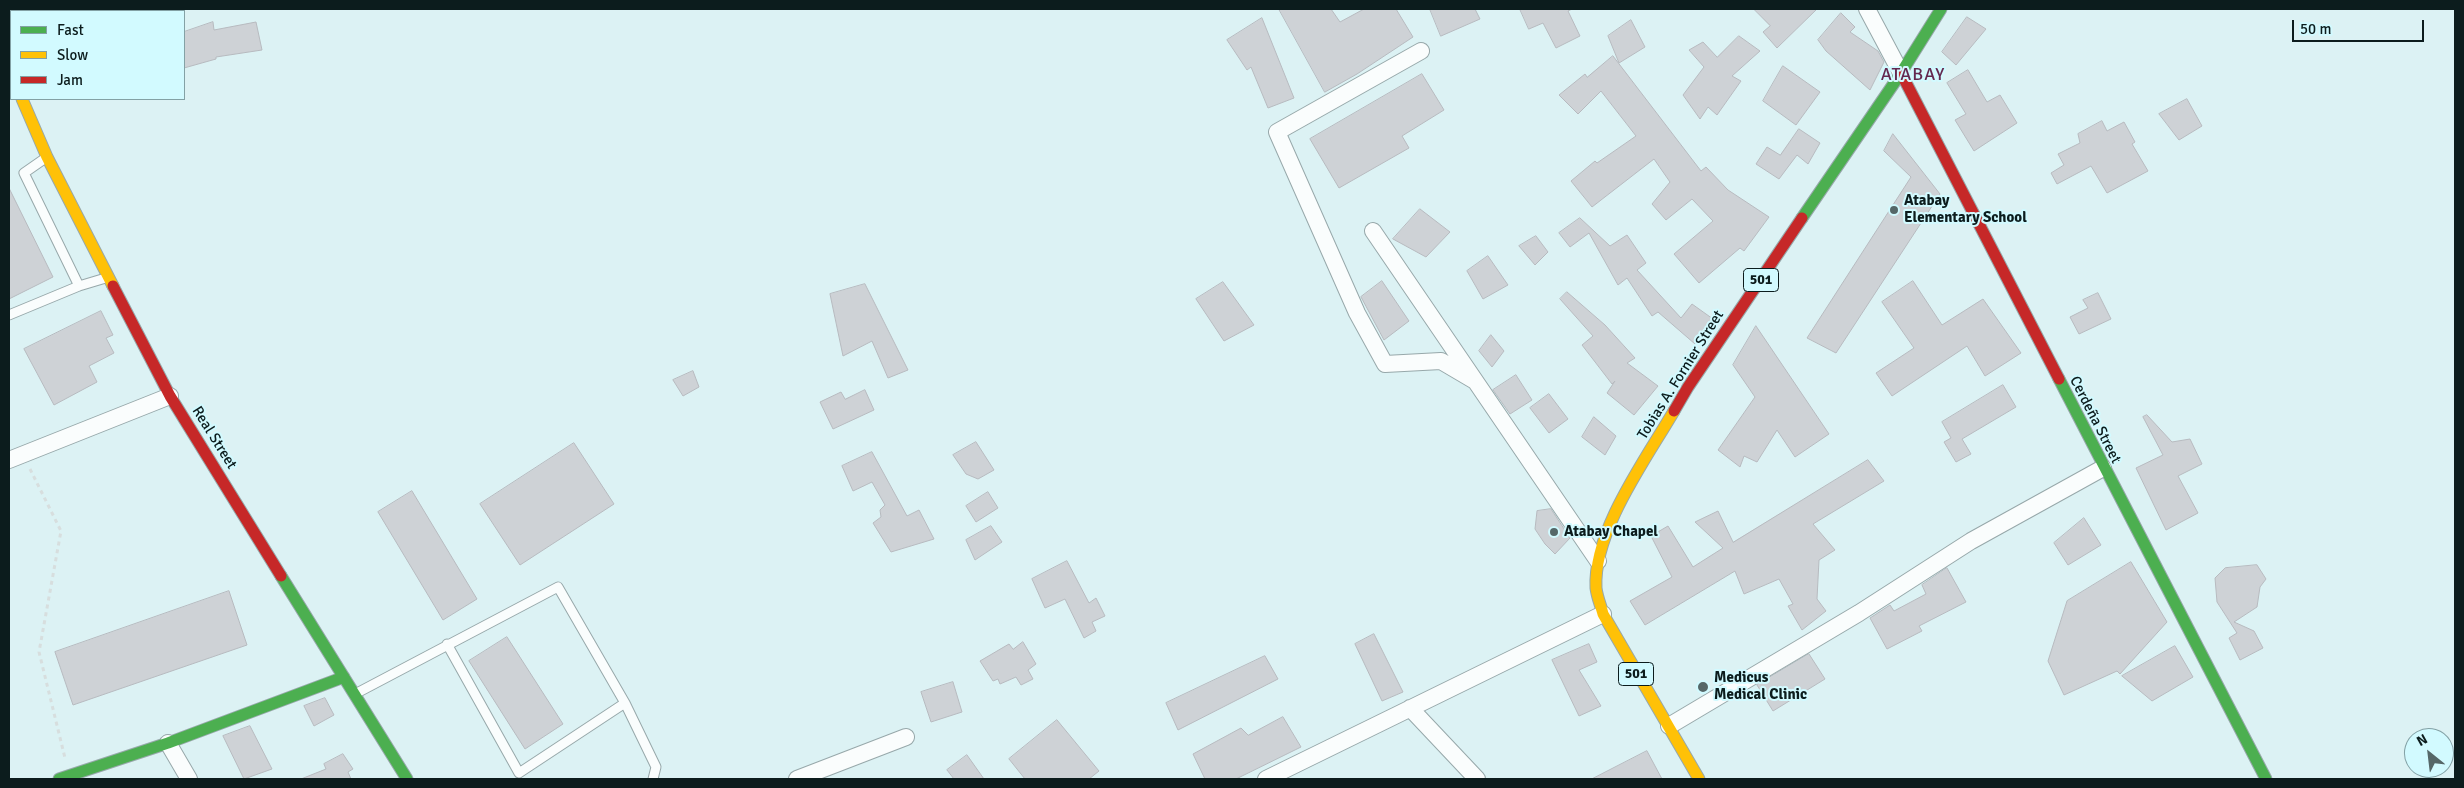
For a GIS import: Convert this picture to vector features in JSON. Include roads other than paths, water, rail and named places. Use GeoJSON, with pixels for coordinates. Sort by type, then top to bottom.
{"type":"FeatureCollection","features":[{"type":"Feature","properties":{"kind":"main road","name":"Tobias A. Fornier Street"},"geometry":{"type":"LineString","coordinates":[[1699,779],[1602,614],[1596,589],[1598,561],[1604,539],[1616,511],[1688,387],[1901,73],[1941,9]]}},
{"type":"Feature","properties":{"kind":"main road","name":"Cerdeña Street"},"geometry":{"type":"LineString","coordinates":[[1901,73],[2103,468],[2266,779]]}},
{"type":"Feature","properties":{"kind":"main road","name":"Real Street"},"geometry":{"type":"LineString","coordinates":[[22,100],[47,157],[110,276],[170,396],[407,779]]}},
{"type":"Feature","properties":{"kind":"main road"},"geometry":{"type":"LineString","coordinates":[[64,777],[168,743],[344,677]]}},
{"type":"Feature","properties":{"kind":"street"},"geometry":{"type":"LineString","coordinates":[[1867,9],[1901,73]]}},
{"type":"Feature","properties":{"kind":"street"},"geometry":{"type":"LineString","coordinates":[[1421,50],[1276,132],[1357,313],[1385,364],[1441,361],[1475,381]]}},
{"type":"Feature","properties":{"kind":"street"},"geometry":{"type":"LineString","coordinates":[[1373,231],[1598,561]]}},
{"type":"Feature","properties":{"kind":"street"},"geometry":{"type":"LineString","coordinates":[[16,458],[170,396]]}},
{"type":"Feature","properties":{"kind":"street"},"geometry":{"type":"LineString","coordinates":[[1669,726],[1859,613],[1963,546],[2103,468]]}},
{"type":"Feature","properties":{"kind":"street"},"geometry":{"type":"LineString","coordinates":[[1266,779],[1602,614]]}},
{"type":"Feature","properties":{"kind":"street"},"geometry":{"type":"LineString","coordinates":[[1410,708],[1477,779]]}},
{"type":"Feature","properties":{"kind":"street"},"geometry":{"type":"LineString","coordinates":[[797,779],[906,737]]}},
{"type":"Feature","properties":{"kind":"street"},"geometry":{"type":"LineString","coordinates":[[168,743],[189,779]]}},
{"type":"Feature","properties":{"kind":"lane"},"geometry":{"type":"LineString","coordinates":[[47,157],[24,173],[79,286]]}},
{"type":"Feature","properties":{"kind":"lane"},"geometry":{"type":"LineString","coordinates":[[9,316],[79,286],[110,276]]}},
{"type":"Feature","properties":{"kind":"lane"},"geometry":{"type":"LineString","coordinates":[[354,694],[558,587],[625,704],[656,767],[653,779]]}},
{"type":"Feature","properties":{"kind":"lane"},"geometry":{"type":"LineString","coordinates":[[447,644],[519,773],[625,704]]}},
{"type":"Feature","properties":{"kind":"place","name":"Atabay Elementary School"},"geometry":{"type":"Point","coordinates":[1894,210]}},
{"type":"Feature","properties":{"kind":"place","name":"Atabay Chapel"},"geometry":{"type":"Point","coordinates":[1554,532]}},
{"type":"Feature","properties":{"kind":"place","name":"Medicus Medical Clinic"},"geometry":{"type":"Point","coordinates":[1703,687]}},
{"type":"Feature","properties":{"kind":"district","name":"ATABAY"},"geometry":{"type":"Point","coordinates":[1913,75]}}]}
